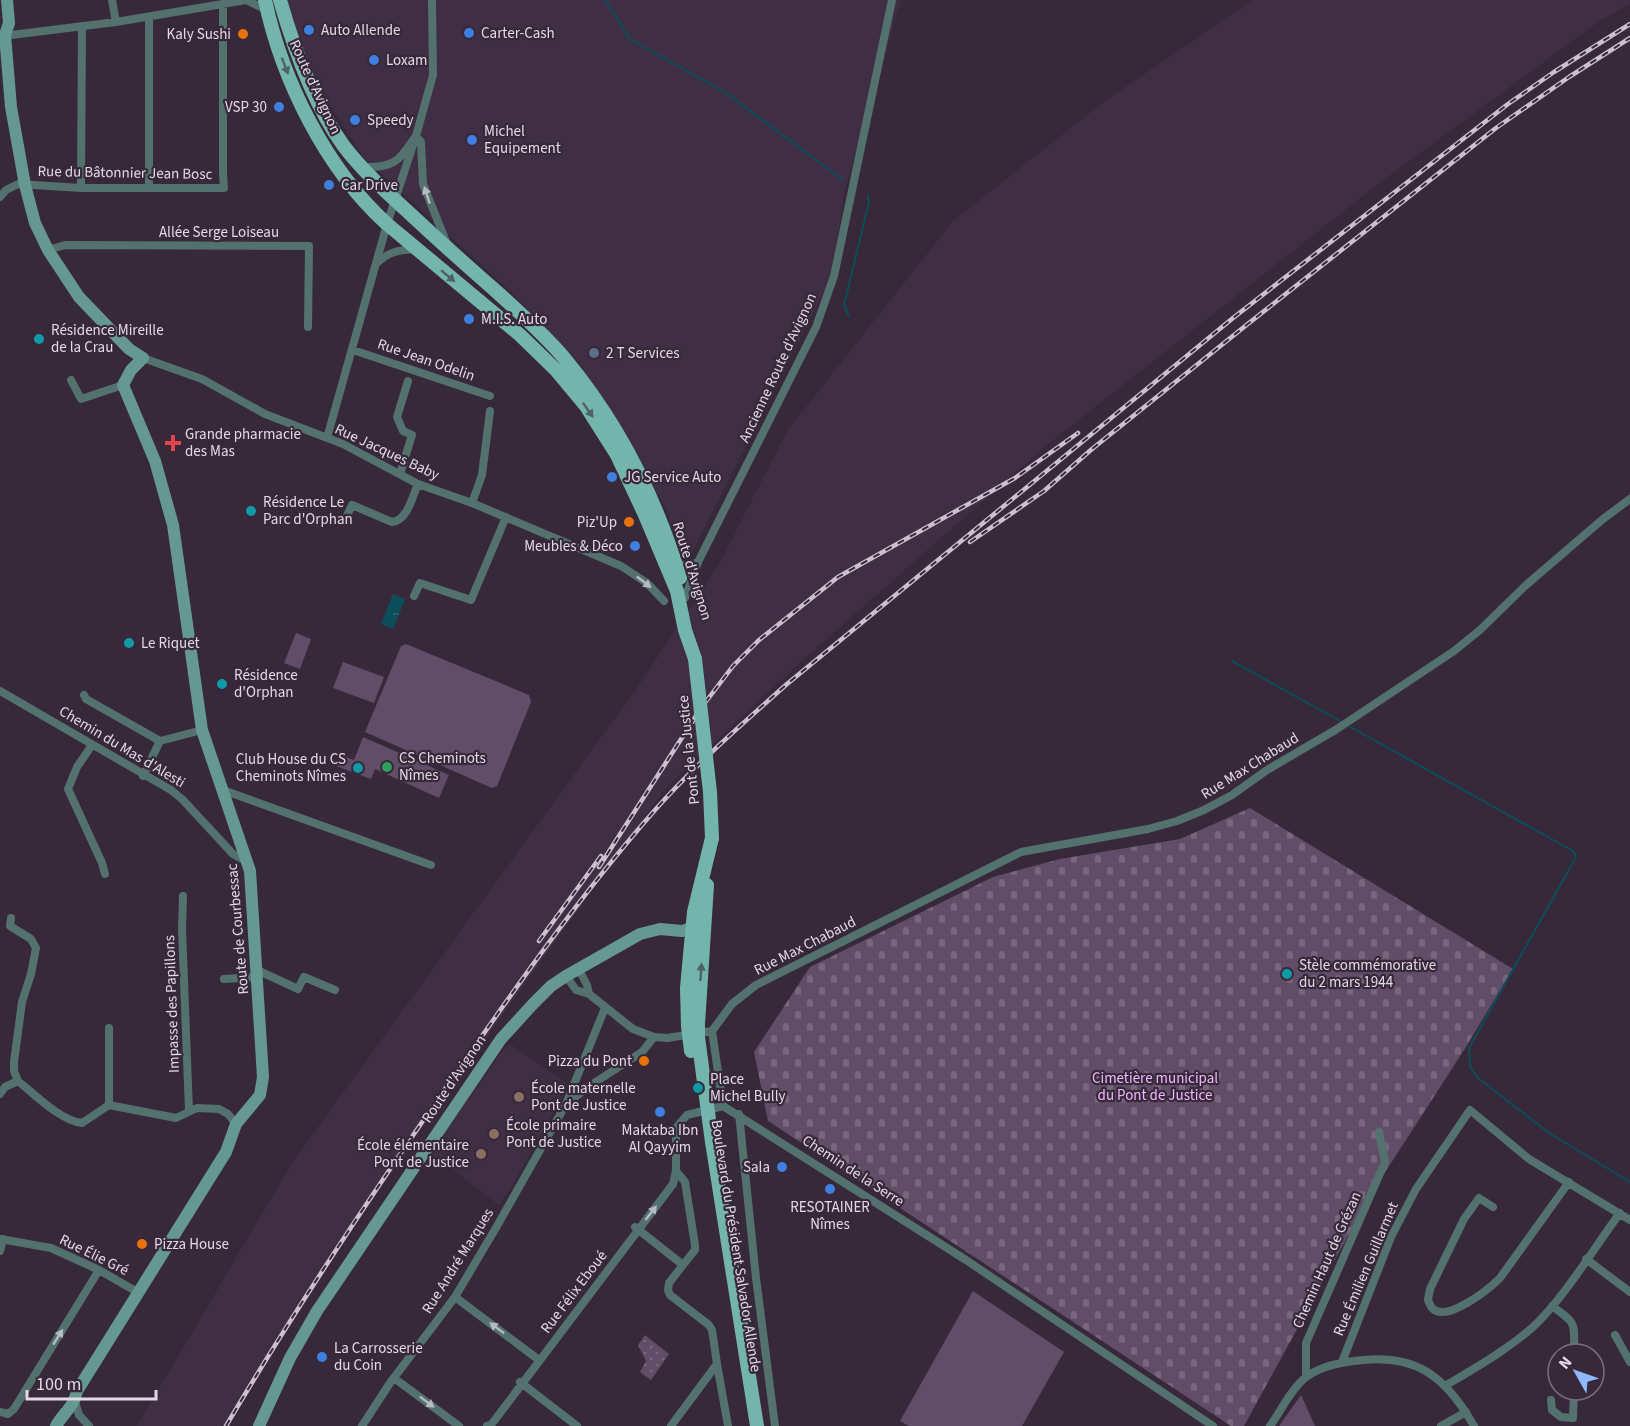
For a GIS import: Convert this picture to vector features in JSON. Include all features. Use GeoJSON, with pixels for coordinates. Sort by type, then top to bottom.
{"type":"FeatureCollection","features":[{"type":"Feature","properties":{"kind":"main road","name":"Route d'Avignon"},"geometry":{"type":"LineString","coordinates":[[279,0],[302,65],[321,106],[332,128],[362,167],[396,201],[532,324],[564,358],[623,441],[654,506],[676,563],[694,633],[696,659]]}},
{"type":"Feature","properties":{"kind":"main road","name":"Route d'Avignon"},"geometry":{"type":"LineString","coordinates":[[266,5],[290,78],[312,124],[347,180],[387,224],[520,335],[556,370],[586,406],[617,455],[645,515],[677,591],[685,630],[696,659]]}},
{"type":"Feature","properties":{"kind":"main road","name":"Pont de la Justice"},"geometry":{"type":"LineString","coordinates":[[696,659],[709,780],[712,838]]}},
{"type":"Feature","properties":{"kind":"main road","name":"Boulevard du Président Salvador Allende"},"geometry":{"type":"LineString","coordinates":[[693,1025],[712,838]]}},
{"type":"Feature","properties":{"kind":"main road","name":"Boulevard du Président Salvador Allende"},"geometry":{"type":"LineString","coordinates":[[712,838],[692,927],[687,988],[747,1426]]}},
{"type":"Feature","properties":{"kind":"main road"},"geometry":{"type":"LineString","coordinates":[[692,927],[705,920]]}},
{"type":"Feature","properties":{"kind":"main road","name":"Boulevard du Président Salvador Allende"},"geometry":{"type":"LineString","coordinates":[[708,1143],[757,1426]]}},
{"type":"Feature","properties":{"kind":"street"},"geometry":{"type":"LineString","coordinates":[[7,0],[9,23],[3,36],[11,107],[25,185],[35,223],[48,250],[79,297],[129,349],[143,358],[131,370],[123,385],[81,399],[71,380]]}},
{"type":"Feature","properties":{"kind":"street"},"geometry":{"type":"LineString","coordinates":[[112,0],[116,22]]}},
{"type":"Feature","properties":{"kind":"street"},"geometry":{"type":"LineString","coordinates":[[3,36],[116,22],[246,0],[266,5]]}},
{"type":"Feature","properties":{"kind":"street","name":"Rue Jean Odelin"},"geometry":{"type":"LineString","coordinates":[[327,438],[387,224],[396,201],[433,75],[432,0]]}},
{"type":"Feature","properties":{"kind":"street","name":"Ancienne Route d'Avignon"},"geometry":{"type":"LineString","coordinates":[[685,598],[698,562],[816,327],[834,276],[892,0]]}},
{"type":"Feature","properties":{"kind":"street","name":"Rue du Bâtonnier Jean Bosc"},"geometry":{"type":"LineString","coordinates":[[25,185],[81,188],[224,188],[223,4]]}},
{"type":"Feature","properties":{"kind":"street"},"geometry":{"type":"LineString","coordinates":[[149,17],[149,188]]}},
{"type":"Feature","properties":{"kind":"street"},"geometry":{"type":"LineString","coordinates":[[81,188],[82,26]]}},
{"type":"Feature","properties":{"kind":"street"},"geometry":{"type":"LineString","coordinates":[[362,167],[377,168],[397,162],[416,136],[421,142],[423,184],[448,249]]}},
{"type":"Feature","properties":{"kind":"street"},"geometry":{"type":"LineString","coordinates":[[0,197],[14,186],[25,185]]}},
{"type":"Feature","properties":{"kind":"street","name":"Allée Serge Loiseau"},"geometry":{"type":"LineString","coordinates":[[48,250],[65,245],[309,246],[308,327]]}},
{"type":"Feature","properties":{"kind":"street"},"geometry":{"type":"LineString","coordinates":[[376,263],[395,250],[417,249]]}},
{"type":"Feature","properties":{"kind":"street","name":"Rue Jean Odelin"},"geometry":{"type":"LineString","coordinates":[[352,350],[490,396]]}},
{"type":"Feature","properties":{"kind":"street","name":"Rue Jacques Baby"},"geometry":{"type":"LineString","coordinates":[[143,358],[187,372],[217,386],[265,414],[365,455],[418,484],[472,502],[621,566],[646,583],[664,601]]}},
{"type":"Feature","properties":{"kind":"street"},"geometry":{"type":"LineString","coordinates":[[399,474],[412,435],[403,431],[397,417],[408,381]]}},
{"type":"Feature","properties":{"kind":"street","name":"Route de Courbessac"},"geometry":{"type":"LineString","coordinates":[[56,1426],[63,1413],[75,1402],[77,1391],[226,1152],[236,1124],[260,1095],[262,1077],[248,859],[202,730],[173,525],[155,461],[123,385]]}},
{"type":"Feature","properties":{"kind":"street"},"geometry":{"type":"LineString","coordinates":[[472,502],[482,475],[490,411]]}},
{"type":"Feature","properties":{"kind":"street"},"geometry":{"type":"LineString","coordinates":[[344,522],[352,505],[392,522],[398,522],[403,518],[418,484]]}},
{"type":"Feature","properties":{"kind":"street","name":"Rue Max Chabaud"},"geometry":{"type":"LineString","coordinates":[[712,1031],[732,1004],[756,985],[1021,852],[1148,829],[1177,821],[1232,795],[1267,770],[1339,728],[1454,651],[1480,630],[1525,586],[1603,519],[1630,499]]}},
{"type":"Feature","properties":{"kind":"street"},"geometry":{"type":"LineString","coordinates":[[414,596],[420,583],[471,600],[506,518]]}},
{"type":"Feature","properties":{"kind":"street"},"geometry":{"type":"LineString","coordinates":[[676,563],[691,566],[698,562]]}},
{"type":"Feature","properties":{"kind":"street","name":"Chemin du Mas d'Alesti"},"geometry":{"type":"LineString","coordinates":[[0,691],[143,776],[171,790],[233,854],[248,859]]}},
{"type":"Feature","properties":{"kind":"street"},"geometry":{"type":"LineString","coordinates":[[84,695],[86,699],[160,741],[202,730]]}},
{"type":"Feature","properties":{"kind":"street"},"geometry":{"type":"LineString","coordinates":[[143,776],[160,741]]}},
{"type":"Feature","properties":{"kind":"street"},"geometry":{"type":"LineString","coordinates":[[92,746],[77,767],[68,789],[105,874]]}},
{"type":"Feature","properties":{"kind":"street"},"geometry":{"type":"LineString","coordinates":[[223,790],[431,866]]}},
{"type":"Feature","properties":{"kind":"street","name":"Impasse des Papillons"},"geometry":{"type":"LineString","coordinates":[[183,896],[182,929],[189,1111]]}},
{"type":"Feature","properties":{"kind":"street"},"geometry":{"type":"LineString","coordinates":[[11,918],[10,926],[31,939],[36,948],[22,1002],[14,1062],[14,1071],[18,1081],[49,1106],[76,1122],[82,1123],[109,1105],[176,1118],[197,1108],[219,1109],[228,1114],[236,1124]]}},
{"type":"Feature","properties":{"kind":"street","name":"Route d'Avignon"},"geometry":{"type":"LineString","coordinates":[[259,1426],[290,1358],[317,1311],[501,1039],[551,986],[578,968],[640,934],[660,929],[682,931],[692,927]]}},
{"type":"Feature","properties":{"kind":"street"},"geometry":{"type":"LineString","coordinates":[[578,968],[589,994]]}},
{"type":"Feature","properties":{"kind":"street"},"geometry":{"type":"LineString","coordinates":[[224,979],[257,974],[298,989],[304,976],[335,990]]}},
{"type":"Feature","properties":{"kind":"street"},"geometry":{"type":"LineString","coordinates":[[566,976],[576,990],[589,994],[633,1029],[667,1038],[712,1031],[723,1106],[687,1115],[676,1128],[676,1171],[685,1182],[695,1250],[669,1283],[668,1290],[712,1330],[728,1426]]}},
{"type":"Feature","properties":{"kind":"street"},"geometry":{"type":"LineString","coordinates":[[566,1104],[605,1008]]}},
{"type":"Feature","properties":{"kind":"street"},"geometry":{"type":"LineString","coordinates":[[109,1028],[109,1105]]}},
{"type":"Feature","properties":{"kind":"street"},"geometry":{"type":"LineString","coordinates":[[566,1104],[642,1052],[654,1036]]}},
{"type":"Feature","properties":{"kind":"street"},"geometry":{"type":"LineString","coordinates":[[577,1080],[588,1087]]}},
{"type":"Feature","properties":{"kind":"street"},"geometry":{"type":"LineString","coordinates":[[0,1094],[4,1087],[18,1081]]}},
{"type":"Feature","properties":{"kind":"street","name":"Rue André Marques"},"geometry":{"type":"LineString","coordinates":[[362,1426],[394,1378],[454,1297],[566,1104]]}},
{"type":"Feature","properties":{"kind":"street","name":"Chemin de la Serre"},"geometry":{"type":"LineString","coordinates":[[723,1106],[739,1114],[966,1260],[1213,1426]]}},
{"type":"Feature","properties":{"kind":"street","name":"Rue Émilien Guillarmet"},"geometry":{"type":"LineString","coordinates":[[1342,1362],[1391,1237],[1416,1189],[1470,1110],[1529,1159],[1630,1220]]}},
{"type":"Feature","properties":{"kind":"street"},"geometry":{"type":"LineString","coordinates":[[739,1114],[757,1289],[775,1426]]}},
{"type":"Feature","properties":{"kind":"street","name":"Chemin Haut de Grézan"},"geometry":{"type":"LineString","coordinates":[[1306,1377],[1306,1343],[1385,1162],[1379,1131]]}},
{"type":"Feature","properties":{"kind":"street","name":"Rue Félix Eboué"},"geometry":{"type":"LineString","coordinates":[[487,1426],[539,1360],[636,1228],[673,1184],[676,1171]]}},
{"type":"Feature","properties":{"kind":"street"},"geometry":{"type":"LineString","coordinates":[[1493,1207],[1479,1198],[1464,1219],[1430,1289],[1428,1300],[1432,1308],[1440,1312],[1450,1311],[1488,1290],[1500,1278],[1569,1182]]}},
{"type":"Feature","properties":{"kind":"street"},"geometry":{"type":"LineString","coordinates":[[1445,1386],[1512,1343],[1533,1326],[1552,1306],[1620,1213]]}},
{"type":"Feature","properties":{"kind":"street"},"geometry":{"type":"LineString","coordinates":[[636,1228],[683,1265]]}},
{"type":"Feature","properties":{"kind":"street"},"geometry":{"type":"LineString","coordinates":[[0,1251],[1,1239]]}},
{"type":"Feature","properties":{"kind":"street","name":"Rue Élie Gré"},"geometry":{"type":"LineString","coordinates":[[1,1239],[51,1248],[99,1270],[139,1293]]}},
{"type":"Feature","properties":{"kind":"street"},"geometry":{"type":"LineString","coordinates":[[1586,1259],[1630,1292]]}},
{"type":"Feature","properties":{"kind":"street"},"geometry":{"type":"LineString","coordinates":[[0,1412],[8,1414],[14,1409],[99,1270]]}},
{"type":"Feature","properties":{"kind":"street"},"geometry":{"type":"LineString","coordinates":[[454,1297],[539,1360]]}},
{"type":"Feature","properties":{"kind":"street"},"geometry":{"type":"LineString","coordinates":[[1552,1306],[1572,1320],[1574,1342]]}},
{"type":"Feature","properties":{"kind":"street"},"geometry":{"type":"LineString","coordinates":[[1615,1335],[1630,1362]]}},
{"type":"Feature","properties":{"kind":"street"},"geometry":{"type":"LineString","coordinates":[[1270,1426],[1306,1377],[1324,1367],[1368,1358],[1402,1360],[1425,1370],[1456,1396],[1474,1426]]}},
{"type":"Feature","properties":{"kind":"street"},"geometry":{"type":"LineString","coordinates":[[671,1426],[717,1364]]}},
{"type":"Feature","properties":{"kind":"street"},"geometry":{"type":"LineString","coordinates":[[394,1378],[459,1426]]}},
{"type":"Feature","properties":{"kind":"street"},"geometry":{"type":"LineString","coordinates":[[521,1383],[576,1426]]}},
{"type":"Feature","properties":{"kind":"street"},"geometry":{"type":"LineString","coordinates":[[75,1402],[79,1415],[89,1426]]}},
{"type":"Feature","properties":{"kind":"street"},"geometry":{"type":"LineString","coordinates":[[1551,1402],[1552,1410],[1561,1417],[1573,1418],[1574,1402]]}},
{"type":"Feature","properties":{"kind":"street"},"geometry":{"type":"LineString","coordinates":[[1441,1426],[1466,1412]]}},
{"type":"Feature","properties":{"kind":"shaded area"},"geometry":{"type":"Polygon","coordinates":[[[285,0],[901,0],[845,189],[832,276],[688,560],[682,558],[666,508],[578,362],[508,289],[363,157],[312,77],[285,0]]]}},
{"type":"Feature","properties":{"kind":"shaded area"},"geometry":{"type":"Polygon","coordinates":[[[1253,0],[1630,0],[1630,4],[1601,20],[1382,181],[1043,448],[804,659],[664,790],[333,1251],[224,1426],[137,1426],[292,1163],[637,688],[721,561],[787,431],[953,221],[1105,101],[1253,0]]]}},
{"type":"Feature","properties":{"kind":"shaded area","name":"École primaire Pont de Justice"},"geometry":{"type":"Polygon","coordinates":[[[510,1044],[569,1085],[499,1205],[432,1154],[460,1111],[510,1044]]]}},
{"type":"Feature","properties":{"kind":"green space"},"geometry":{"type":"Polygon","coordinates":[[[296,633],[311,639],[300,669],[284,663],[296,633]]]}},
{"type":"Feature","properties":{"kind":"green space"},"geometry":{"type":"Polygon","coordinates":[[[406,644],[529,695],[531,702],[497,786],[492,788],[365,732],[401,646],[406,644]]]}},
{"type":"Feature","properties":{"kind":"green space"},"geometry":{"type":"Polygon","coordinates":[[[343,662],[384,677],[374,703],[333,688],[343,662]]]}},
{"type":"Feature","properties":{"kind":"green space","name":"CS Cheminots Nîmes"},"geometry":{"type":"Polygon","coordinates":[[[363,737],[449,775],[439,798],[375,769],[371,779],[336,766],[340,755],[354,760],[363,737]]]}},
{"type":"Feature","properties":{"kind":"green space","name":"Cimetière municipal du Pont de Justice"},"geometry":{"type":"Polygon","coordinates":[[[1250,808],[1513,969],[1371,1194],[1244,1426],[1231,1426],[768,1121],[754,1052],[810,967],[993,877],[1060,859],[1180,839],[1250,808]]]}},
{"type":"Feature","properties":{"kind":"green space"},"geometry":{"type":"Polygon","coordinates":[[[973,1291],[1064,1352],[1022,1426],[909,1426],[900,1421],[973,1291]]]}},
{"type":"Feature","properties":{"kind":"green space"},"geometry":{"type":"Polygon","coordinates":[[[645,1335],[669,1354],[651,1380],[640,1372],[646,1361],[638,1345],[645,1335]]]}},
{"type":"Feature","properties":{"kind":"green space"},"geometry":{"type":"Polygon","coordinates":[[[1301,1395],[1315,1426],[1279,1426],[1301,1395]]]}},
{"type":"Feature","properties":{"kind":"water"},"geometry":{"type":"Polygon","coordinates":[[[393,594],[405,599],[393,629],[381,624],[393,594]]]}},
{"type":"Feature","properties":{"kind":"waterway"},"geometry":{"type":"LineString","coordinates":[[605,0],[630,39],[726,93],[843,180]]}},
{"type":"Feature","properties":{"kind":"waterway"},"geometry":{"type":"LineString","coordinates":[[849,316],[844,305],[869,202],[868,195]]}},
{"type":"Feature","properties":{"kind":"waterway"},"geometry":{"type":"LineString","coordinates":[[1232,661],[1342,722]]}},
{"type":"Feature","properties":{"kind":"waterway"},"geometry":{"type":"LineString","coordinates":[[1347,725],[1573,851],[1576,857],[1469,1048],[1470,1067],[1478,1078],[1549,1133],[1630,1182]]}},
{"type":"Feature","properties":{"kind":"railway"},"geometry":{"type":"LineString","coordinates":[[226,1426],[329,1261],[410,1139],[542,951],[626,844],[686,777],[787,684],[1233,318],[1508,104],[1630,24]]}},
{"type":"Feature","properties":{"kind":"railway"},"geometry":{"type":"LineString","coordinates":[[970,542],[1044,491],[1092,449],[1496,128],[1630,38]]}},
{"type":"Feature","properties":{"kind":"railway"},"geometry":{"type":"LineString","coordinates":[[599,867],[701,708],[733,666],[759,640],[838,577],[1015,478],[1078,433]]}},
{"type":"Feature","properties":{"kind":"railway"},"geometry":{"type":"LineString","coordinates":[[539,941],[601,856]]}},
{"type":"Feature","properties":{"kind":"place","name":"Auto Allende"},"geometry":{"type":"Point","coordinates":[309,30]}},
{"type":"Feature","properties":{"kind":"place","name":"Carter-Cash"},"geometry":{"type":"Point","coordinates":[469,33]}},
{"type":"Feature","properties":{"kind":"place","name":"Kaly Sushi"},"geometry":{"type":"Point","coordinates":[243,34]}},
{"type":"Feature","properties":{"kind":"place","name":"Loxam"},"geometry":{"type":"Point","coordinates":[374,60]}},
{"type":"Feature","properties":{"kind":"place","name":"VSP 30"},"geometry":{"type":"Point","coordinates":[279,107]}},
{"type":"Feature","properties":{"kind":"place","name":"Speedy"},"geometry":{"type":"Point","coordinates":[355,120]}},
{"type":"Feature","properties":{"kind":"place","name":"Michel Equipement"},"geometry":{"type":"Point","coordinates":[472,140]}},
{"type":"Feature","properties":{"kind":"place","name":"Car Drive"},"geometry":{"type":"Point","coordinates":[329,185]}},
{"type":"Feature","properties":{"kind":"place","name":"M.I.S. Auto"},"geometry":{"type":"Point","coordinates":[469,319]}},
{"type":"Feature","properties":{"kind":"place","name":"Résidence Mireille de la Crau"},"geometry":{"type":"Point","coordinates":[39,339]}},
{"type":"Feature","properties":{"kind":"place","name":"2 T Services"},"geometry":{"type":"Point","coordinates":[594,353]}},
{"type":"Feature","properties":{"kind":"place","name":"Grande pharmacie des Mas"},"geometry":{"type":"Point","coordinates":[173,443]}},
{"type":"Feature","properties":{"kind":"place","name":"JG Service Auto"},"geometry":{"type":"Point","coordinates":[612,477]}},
{"type":"Feature","properties":{"kind":"place","name":"Résidence Le Parc d'Orphan"},"geometry":{"type":"Point","coordinates":[251,511]}},
{"type":"Feature","properties":{"kind":"place","name":"Piz'Up"},"geometry":{"type":"Point","coordinates":[629,522]}},
{"type":"Feature","properties":{"kind":"place","name":"Meubles & Déco"},"geometry":{"type":"Point","coordinates":[635,546]}},
{"type":"Feature","properties":{"kind":"place","name":"Le Riquet"},"geometry":{"type":"Point","coordinates":[129,643]}},
{"type":"Feature","properties":{"kind":"place","name":"Résidence d'Orphan"},"geometry":{"type":"Point","coordinates":[222,684]}},
{"type":"Feature","properties":{"kind":"place","name":"CS Cheminots Nîmes"},"geometry":{"type":"Point","coordinates":[387,767]}},
{"type":"Feature","properties":{"kind":"place","name":"Club House du CS Cheminots Nîmes"},"geometry":{"type":"Point","coordinates":[358,768]}},
{"type":"Feature","properties":{"kind":"place","name":"Stèle commémorative du 2 mars 1944"},"geometry":{"type":"Point","coordinates":[1287,974]}},
{"type":"Feature","properties":{"kind":"place","name":"Pizza du Pont"},"geometry":{"type":"Point","coordinates":[644,1061]}},
{"type":"Feature","properties":{"kind":"place","name":"Place Michel Bully"},"geometry":{"type":"Point","coordinates":[698,1088]}},
{"type":"Feature","properties":{"kind":"place","name":"École maternelle Pont de Justice"},"geometry":{"type":"Point","coordinates":[519,1097]}},
{"type":"Feature","properties":{"kind":"place","name":"Maktaba Ibn Al Qayyim"},"geometry":{"type":"Point","coordinates":[660,1112]}},
{"type":"Feature","properties":{"kind":"place","name":"École primaire Pont de Justice"},"geometry":{"type":"Point","coordinates":[494,1134]}},
{"type":"Feature","properties":{"kind":"place","name":"École élémentaire Pont de Justice"},"geometry":{"type":"Point","coordinates":[481,1154]}},
{"type":"Feature","properties":{"kind":"place","name":"Sala"},"geometry":{"type":"Point","coordinates":[782,1167]}},
{"type":"Feature","properties":{"kind":"place","name":"RESOTAINER Nîmes"},"geometry":{"type":"Point","coordinates":[830,1189]}},
{"type":"Feature","properties":{"kind":"place","name":"Pizza House"},"geometry":{"type":"Point","coordinates":[142,1244]}},
{"type":"Feature","properties":{"kind":"place","name":"La Carrosserie du Coin"},"geometry":{"type":"Point","coordinates":[322,1357]}}]}
